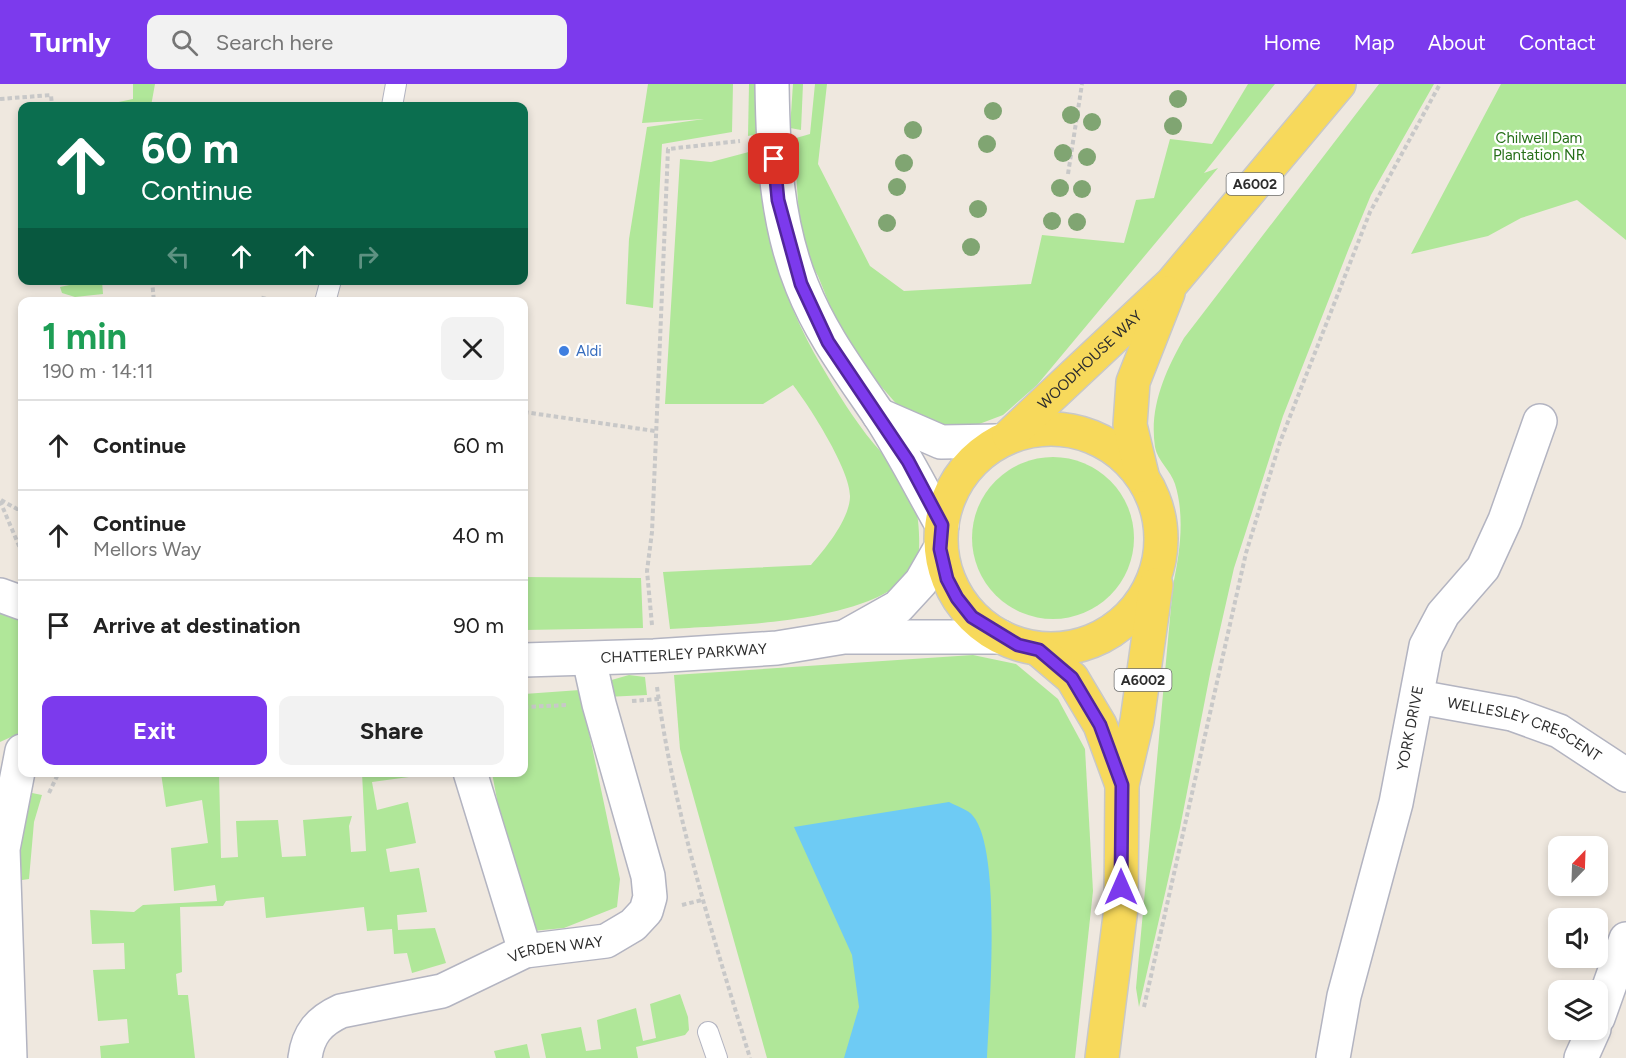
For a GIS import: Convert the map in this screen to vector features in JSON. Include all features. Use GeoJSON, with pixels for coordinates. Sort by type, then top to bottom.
{"type":"FeatureCollection","features":[{"type":"Feature","properties":{"kind":"main road","name":"WOODHOUSE WAY"},"geometry":{"type":"LineString","coordinates":[[1004,439],[1172,283],[1339,84]]}},
{"type":"Feature","properties":{"kind":"main road","name":"WOODHOUSE WAY"},"geometry":{"type":"LineString","coordinates":[[1142,475],[1130,425],[1133,382],[1172,283]]}},
{"type":"Feature","properties":{"kind":"main road","name":"A6002"},"geometry":{"type":"LineString","coordinates":[[1101,1058],[1121,908],[1122,785],[1137,721],[1157,574],[1162,536],[1160,515],[1142,475],[1122,453],[1083,433],[1050,428],[1004,439],[976,457],[957,480],[941,537],[947,579],[957,598],[972,617],[1001,637],[1018,645],[1039,650],[1081,646],[1119,627],[1142,604],[1157,574]]}},
{"type":"Feature","properties":{"kind":"main road","name":"A6002"},"geometry":{"type":"LineString","coordinates":[[1039,650],[1072,678],[1100,725],[1122,785]]}},
{"type":"Feature","properties":{"kind":"street"},"geometry":{"type":"LineString","coordinates":[[772,84],[772,138],[778,200],[801,284],[828,342],[908,461],[941,537],[921,582],[898,607],[843,637]]}},
{"type":"Feature","properties":{"kind":"street"},"geometry":{"type":"LineString","coordinates":[[879,415],[941,442],[1004,439]]}},
{"type":"Feature","properties":{"kind":"street","name":"YORK DRIVE"},"geometry":{"type":"LineString","coordinates":[[1333,1058],[1344,996],[1396,803],[1426,646],[1443,614],[1483,568],[1505,520],[1540,421]]}},
{"type":"Feature","properties":{"kind":"street"},"geometry":{"type":"LineString","coordinates":[[0,596],[18,602]]}},
{"type":"Feature","properties":{"kind":"street"},"geometry":{"type":"LineString","coordinates":[[843,637],[1001,637]]}},
{"type":"Feature","properties":{"kind":"street","name":"CHATTERLEY PARKWAY"},"geometry":{"type":"LineString","coordinates":[[528,660],[589,659],[777,648],[843,637]]}},
{"type":"Feature","properties":{"kind":"street","name":"VERDEN WAY"},"geometry":{"type":"LineString","coordinates":[[306,1058],[308,1041],[315,1028],[327,1018],[341,1011],[442,991],[525,951],[606,941],[633,926],[645,911],[650,897],[648,876],[599,704],[589,659]]}},
{"type":"Feature","properties":{"kind":"street","name":"WELLESLEY CRESCENT"},"geometry":{"type":"LineString","coordinates":[[1418,697],[1512,714],[1559,731],[1626,775]]}},
{"type":"Feature","properties":{"kind":"street"},"geometry":{"type":"LineString","coordinates":[[0,756],[18,752]]}},
{"type":"Feature","properties":{"kind":"street"},"geometry":{"type":"LineString","coordinates":[[7,1056],[1,845],[18,769]]}},
{"type":"Feature","properties":{"kind":"street"},"geometry":{"type":"LineString","coordinates":[[472,777],[525,951]]}},
{"type":"Feature","properties":{"kind":"street"},"geometry":{"type":"LineString","coordinates":[[1608,990],[1626,939]]}},
{"type":"Feature","properties":{"kind":"street"},"geometry":{"type":"LineString","coordinates":[[1581,1058],[1589,1040]]}},
{"type":"Feature","properties":{"kind":"lane"},"geometry":{"type":"LineString","coordinates":[[393,102],[396,84]]}},
{"type":"Feature","properties":{"kind":"lane"},"geometry":{"type":"LineString","coordinates":[[708,1032],[717,1058]]}},
{"type":"Feature","properties":{"kind":"path"},"geometry":{"type":"LineString","coordinates":[[1068,174],[1082,84]]}},
{"type":"Feature","properties":{"kind":"path"},"geometry":{"type":"LineString","coordinates":[[1143,1010],[1246,553],[1280,442],[1370,212],[1440,84]]}},
{"type":"Feature","properties":{"kind":"path"},"geometry":{"type":"LineString","coordinates":[[0,99],[51,95],[52,102]]}},
{"type":"Feature","properties":{"kind":"path"},"geometry":{"type":"LineString","coordinates":[[652,625],[647,571],[652,532],[668,149],[740,142]]}},
{"type":"Feature","properties":{"kind":"path"},"geometry":{"type":"LineString","coordinates":[[528,413],[655,431]]}},
{"type":"Feature","properties":{"kind":"path"},"geometry":{"type":"LineString","coordinates":[[0,501],[18,508]]}},
{"type":"Feature","properties":{"kind":"path"},"geometry":{"type":"LineString","coordinates":[[0,501],[18,544]]}},
{"type":"Feature","properties":{"kind":"path"},"geometry":{"type":"LineString","coordinates":[[656,675],[679,813],[702,900],[750,1058]]}},
{"type":"Feature","properties":{"kind":"path"},"geometry":{"type":"LineString","coordinates":[[49,795],[57,777]]}},
{"type":"Feature","properties":{"kind":"green space"},"geometry":{"type":"Polygon","coordinates":[[[133,84],[155,84],[152,102],[119,102],[133,99],[133,84]]]}},
{"type":"Feature","properties":{"kind":"green space"},"geometry":{"type":"Polygon","coordinates":[[[648,84],[733,84],[732,132],[662,144],[653,308],[626,304],[629,239],[647,127],[704,119],[642,123],[648,84]]]}},
{"type":"Feature","properties":{"kind":"green space"},"geometry":{"type":"Polygon","coordinates":[[[749,84],[758,84],[759,134],[748,136],[749,84]]]}},
{"type":"Feature","properties":{"kind":"green space"},"geometry":{"type":"Polygon","coordinates":[[[793,84],[803,84],[801,130],[790,128],[793,84]]]}},
{"type":"Feature","properties":{"kind":"green space"},"geometry":{"type":"Polygon","coordinates":[[[815,84],[827,84],[818,164],[870,266],[904,291],[1031,284],[1042,235],[1124,243],[1136,200],[1154,198],[1170,139],[1212,144],[1248,84],[1275,84],[1204,173],[1218,168],[1037,385],[1003,415],[966,429],[929,423],[900,408],[865,368],[839,328],[818,276],[801,245],[794,144],[796,138],[810,134],[815,84]]]}},
{"type":"Feature","properties":{"kind":"green space"},"geometry":{"type":"Polygon","coordinates":[[[1379,84],[1434,84],[1371,195],[1349,248],[1283,416],[1234,568],[1211,669],[1180,828],[1139,1007],[1136,988],[1173,585],[1178,560],[1181,522],[1175,484],[1155,447],[1154,418],[1160,390],[1184,338],[1379,84]]]}},
{"type":"Feature","properties":{"kind":"green space","name":"Chilwell Dam Plantation NR"},"geometry":{"type":"Polygon","coordinates":[[[1501,84],[1626,84],[1626,240],[1577,200],[1521,218],[1488,236],[1411,254],[1501,84]]]}},
{"type":"Feature","properties":{"kind":"green space"},"geometry":{"type":"Polygon","coordinates":[[[760,149],[772,244],[788,299],[807,340],[841,398],[870,439],[900,474],[911,493],[919,527],[917,562],[897,586],[871,600],[838,611],[765,623],[670,629],[663,572],[811,565],[835,534],[849,506],[849,486],[837,456],[819,423],[793,385],[763,404],[665,404],[680,159],[711,162],[760,149]]]}},
{"type":"Feature","properties":{"kind":"green space"},"geometry":{"type":"Polygon","coordinates":[[[102,285],[103,294],[75,297],[62,293],[60,287],[102,285]]]}},
{"type":"Feature","properties":{"kind":"green space"},"geometry":{"type":"Polygon","coordinates":[[[1053,457],[1084,464],[1098,471],[1110,481],[1120,493],[1127,507],[1134,538],[1127,569],[1120,583],[1110,595],[1098,605],[1084,612],[1053,619],[1022,612],[1008,605],[996,595],[986,583],[979,569],[972,538],[979,507],[986,493],[996,481],[1008,471],[1022,464],[1053,457]]]}},
{"type":"Feature","properties":{"kind":"green space"},"geometry":{"type":"Polygon","coordinates":[[[528,577],[641,578],[643,628],[528,630],[528,577]]]}},
{"type":"Feature","properties":{"kind":"green space"},"geometry":{"type":"Polygon","coordinates":[[[0,612],[18,619],[18,734],[0,742],[0,612]]]}},
{"type":"Feature","properties":{"kind":"green space"},"geometry":{"type":"Polygon","coordinates":[[[973,655],[1016,664],[1058,699],[1085,749],[1093,891],[1075,1058],[767,1058],[680,749],[674,675],[973,655]]]}},
{"type":"Feature","properties":{"kind":"green space"},"geometry":{"type":"Polygon","coordinates":[[[629,675],[645,677],[647,695],[606,697],[608,681],[629,675]]]}},
{"type":"Feature","properties":{"kind":"green space"},"geometry":{"type":"Polygon","coordinates":[[[580,690],[620,879],[617,907],[564,928],[522,932],[493,777],[528,777],[528,694],[580,690]]]}},
{"type":"Feature","properties":{"kind":"green space"},"geometry":{"type":"Polygon","coordinates":[[[162,777],[219,777],[221,858],[238,857],[236,821],[278,820],[282,857],[306,856],[303,820],[352,816],[349,826],[351,852],[366,851],[362,777],[409,777],[372,782],[377,810],[408,802],[416,843],[386,849],[390,872],[419,868],[427,912],[397,915],[398,930],[435,928],[446,963],[412,973],[407,953],[394,954],[392,929],[367,931],[364,907],[266,918],[264,897],[226,901],[223,906],[180,907],[182,972],[176,974],[178,995],[188,995],[195,1058],[101,1058],[100,1046],[129,1043],[127,1019],[98,1021],[93,970],[125,969],[124,943],[92,944],[90,910],[134,912],[143,905],[217,901],[215,885],[174,891],[171,848],[208,843],[202,800],[166,807],[162,777]]]}},
{"type":"Feature","properties":{"kind":"green space"},"geometry":{"type":"Polygon","coordinates":[[[32,793],[42,795],[34,822],[29,879],[22,880],[22,836],[32,793]]]}},
{"type":"Feature","properties":{"kind":"green space"},"geometry":{"type":"Polygon","coordinates":[[[680,994],[688,1017],[689,1030],[685,1035],[636,1047],[638,1058],[546,1058],[541,1034],[581,1027],[586,1051],[601,1049],[597,1020],[636,1008],[643,1041],[656,1038],[650,1004],[680,994]]]}},
{"type":"Feature","properties":{"kind":"green space"},"geometry":{"type":"Polygon","coordinates":[[[527,1044],[530,1058],[496,1058],[494,1051],[527,1044]]]}},
{"type":"Feature","properties":{"kind":"water"},"geometry":{"type":"Polygon","coordinates":[[[949,802],[973,816],[982,834],[988,861],[992,932],[987,1058],[844,1058],[859,1007],[852,955],[794,827],[949,802]]]}},
{"type":"Feature","properties":{"kind":"place","name":"Aldi"},"geometry":{"type":"Point","coordinates":[564,351]}},
{"type":"Feature","properties":{"kind":"route"},"geometry":{"type":"LineString","coordinates":[[774,159],[778,200],[801,284],[828,342],[908,461],[942,525],[940,549],[947,579],[957,598],[972,617],[1001,637],[1018,645],[1039,650],[1072,678],[1100,725],[1122,785],[1121,887]]}}]}
